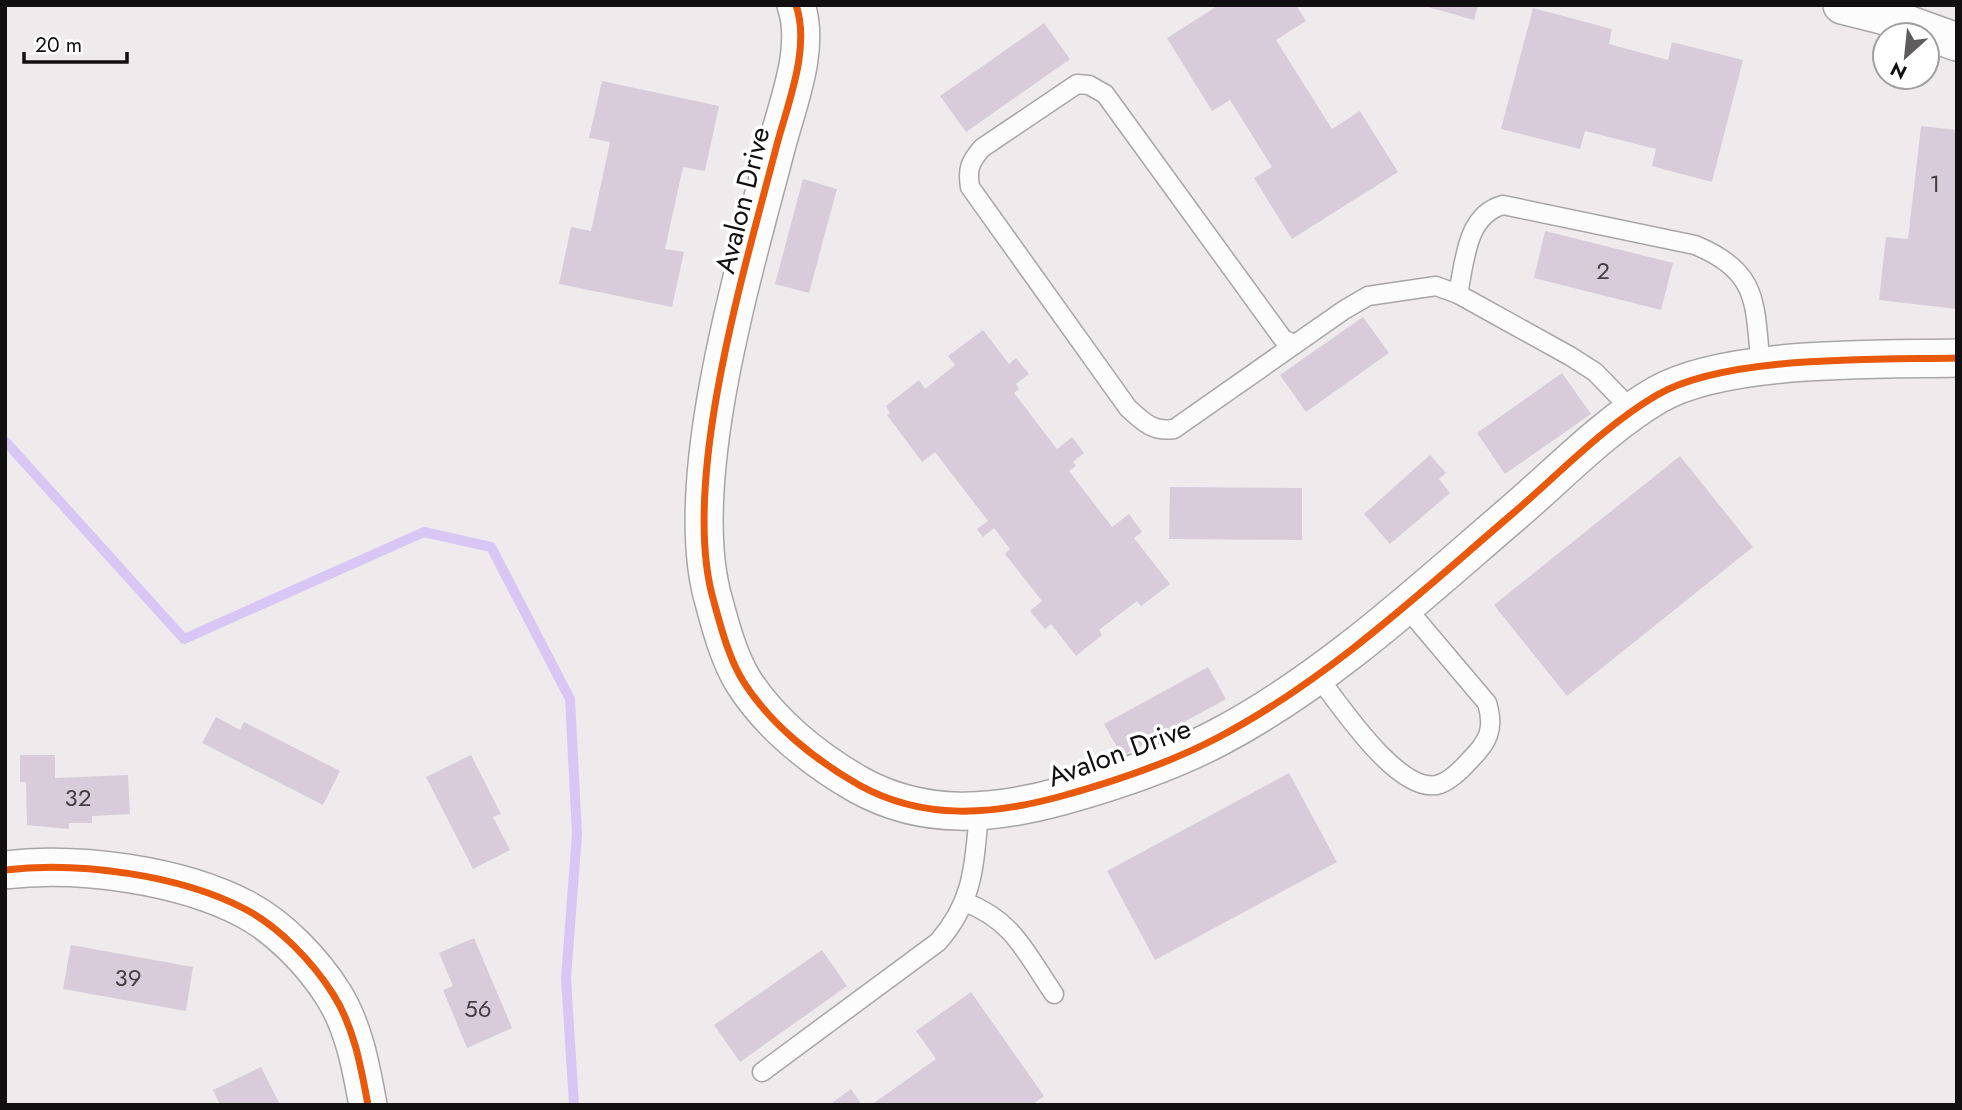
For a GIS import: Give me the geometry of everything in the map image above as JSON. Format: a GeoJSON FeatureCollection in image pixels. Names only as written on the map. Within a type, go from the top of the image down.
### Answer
{"type":"FeatureCollection","features":[{"type":"Feature","properties":{"kind":"street","name":"Avalon Drive"},"geometry":{"type":"LineString","coordinates":[[796,5],[802,22],[796,66],[749,255],[712,431],[704,502],[711,594],[728,648],[743,680],[808,752],[872,792],[908,805],[941,812],[979,813],[1037,803],[1116,781],[1219,737],[1316,674],[1405,606],[1633,411],[1661,392],[1702,376],[1761,367],[1957,358]]}},
{"type":"Feature","properties":{"kind":"street"},"geometry":{"type":"LineString","coordinates":[[1842,5],[1882,15],[1957,42]]}},
{"type":"Feature","properties":{"kind":"street"},"geometry":{"type":"LineString","coordinates":[[5,870],[34,866],[118,871],[194,890],[245,909],[293,945],[333,994],[359,1052],[368,1105]]}},
{"type":"Feature","properties":{"kind":"lane"},"geometry":{"type":"LineString","coordinates":[[1294,344],[1283,339],[1105,94],[1089,85],[1077,84],[982,148],[971,161],[967,172],[970,187],[1128,408],[1145,424],[1160,431],[1174,429],[1294,344],[1368,296],[1436,286],[1458,294],[1595,373],[1633,411]]}},
{"type":"Feature","properties":{"kind":"lane"},"geometry":{"type":"LineString","coordinates":[[1458,294],[1469,242],[1479,219],[1489,209],[1503,205],[1695,245],[1723,256],[1743,276],[1753,299],[1761,367]]}},
{"type":"Feature","properties":{"kind":"lane"},"geometry":{"type":"LineString","coordinates":[[1316,674],[1401,775],[1423,785],[1440,784],[1461,770],[1482,749],[1490,734],[1493,721],[1487,703],[1405,606]]}},
{"type":"Feature","properties":{"kind":"lane"},"geometry":{"type":"LineString","coordinates":[[762,1072],[938,942],[954,923],[972,881],[979,813]]}},
{"type":"Feature","properties":{"kind":"lane"},"geometry":{"type":"LineString","coordinates":[[965,902],[990,912],[1005,923],[1054,994]]}},
{"type":"Feature","properties":{"kind":"building"},"geometry":{"type":"Polygon","coordinates":[[[1219,5],[1296,5],[1306,21],[1276,40],[1332,129],[1360,111],[1398,172],[1292,239],[1254,178],[1272,167],[1230,100],[1212,111],[1167,38],[1219,5]]]}},
{"type":"Feature","properties":{"kind":"building"},"geometry":{"type":"Polygon","coordinates":[[[1421,5],[1478,5],[1474,20],[1421,5]]]}},
{"type":"Feature","properties":{"kind":"building"},"geometry":{"type":"Polygon","coordinates":[[[1533,8],[1612,29],[1609,44],[1668,60],[1672,42],[1743,60],[1712,182],[1652,166],[1656,149],[1585,131],[1580,149],[1501,129],[1533,8]]]}},
{"type":"Feature","properties":{"kind":"building"},"geometry":{"type":"Polygon","coordinates":[[[1044,23],[1070,59],[966,132],[940,96],[1044,23]]]}},
{"type":"Feature","properties":{"kind":"building"},"geometry":{"type":"Polygon","coordinates":[[[602,81],[719,106],[705,171],[683,167],[665,249],[684,252],[672,307],[559,284],[571,227],[591,231],[610,142],[589,138],[602,81]]]}},
{"type":"Feature","properties":{"kind":"building"},"geometry":{"type":"Polygon","coordinates":[[[1921,126],[1957,130],[1957,309],[1879,300],[1886,237],[1908,239],[1921,126]]]}},
{"type":"Feature","properties":{"kind":"building"},"geometry":{"type":"Polygon","coordinates":[[[803,179],[837,189],[809,293],[775,284],[803,179]]]}},
{"type":"Feature","properties":{"kind":"building"},"geometry":{"type":"Polygon","coordinates":[[[1545,231],[1673,263],[1661,310],[1534,278],[1545,231]]]}},
{"type":"Feature","properties":{"kind":"building"},"geometry":{"type":"Polygon","coordinates":[[[1363,317],[1389,353],[1306,412],[1280,375],[1363,317]]]}},
{"type":"Feature","properties":{"kind":"building"},"geometry":{"type":"Polygon","coordinates":[[[983,330],[1009,364],[1016,358],[1029,374],[1016,384],[1019,389],[1014,393],[1057,449],[1072,437],[1084,453],[1073,462],[1076,466],[1069,471],[1112,527],[1129,514],[1142,532],[1134,538],[1170,584],[1141,606],[1137,601],[1099,630],[1102,635],[1076,656],[1051,624],[1045,629],[1030,611],[1042,601],[1005,554],[1010,549],[994,528],[983,537],[977,529],[988,521],[935,452],[922,462],[887,415],[890,413],[886,406],[919,380],[925,389],[955,365],[948,356],[983,330]]]}},
{"type":"Feature","properties":{"kind":"building"},"geometry":{"type":"Polygon","coordinates":[[[1562,373],[1591,414],[1505,474],[1477,433],[1562,373]]]}},
{"type":"Feature","properties":{"kind":"building"},"geometry":{"type":"Polygon","coordinates":[[[1430,455],[1446,473],[1439,479],[1450,493],[1390,544],[1364,514],[1430,455]]]}},
{"type":"Feature","properties":{"kind":"building"},"geometry":{"type":"Polygon","coordinates":[[[1680,456],[1753,547],[1567,696],[1494,605],[1680,456]]]}},
{"type":"Feature","properties":{"kind":"building"},"geometry":{"type":"Polygon","coordinates":[[[1170,487],[1302,488],[1302,540],[1169,539],[1170,487]]]}},
{"type":"Feature","properties":{"kind":"building"},"geometry":{"type":"Polygon","coordinates":[[[1208,667],[1226,699],[1122,756],[1104,724],[1208,667]]]}},
{"type":"Feature","properties":{"kind":"building"},"geometry":{"type":"Polygon","coordinates":[[[216,717],[240,730],[244,722],[340,771],[323,805],[202,743],[216,717]]]}},
{"type":"Feature","properties":{"kind":"building"},"geometry":{"type":"Polygon","coordinates":[[[20,755],[55,755],[55,778],[128,775],[130,814],[92,816],[92,823],[69,823],[69,829],[27,825],[26,782],[20,782],[20,755]]]}},
{"type":"Feature","properties":{"kind":"building"},"geometry":{"type":"Polygon","coordinates":[[[471,755],[501,814],[493,817],[510,850],[473,869],[426,777],[471,755]]]}},
{"type":"Feature","properties":{"kind":"building"},"geometry":{"type":"Polygon","coordinates":[[[1289,773],[1337,862],[1155,960],[1107,871],[1289,773]]]}},
{"type":"Feature","properties":{"kind":"building"},"geometry":{"type":"Polygon","coordinates":[[[474,938],[512,1028],[467,1048],[443,990],[453,986],[439,953],[474,938]]]}},
{"type":"Feature","properties":{"kind":"building"},"geometry":{"type":"Polygon","coordinates":[[[71,945],[193,967],[186,1011],[63,989],[71,945]]]}},
{"type":"Feature","properties":{"kind":"building"},"geometry":{"type":"Polygon","coordinates":[[[822,950],[847,986],[740,1062],[714,1025],[822,950]]]}},
{"type":"Feature","properties":{"kind":"building"},"geometry":{"type":"Polygon","coordinates":[[[971,992],[1044,1096],[1032,1105],[871,1105],[936,1059],[916,1031],[971,992]]]}},
{"type":"Feature","properties":{"kind":"building"},"geometry":{"type":"Polygon","coordinates":[[[261,1067],[280,1105],[220,1105],[213,1090],[261,1067]]]}},
{"type":"Feature","properties":{"kind":"building"},"geometry":{"type":"Polygon","coordinates":[[[851,1089],[862,1105],[829,1105],[851,1089]]]}},
{"type":"Feature","properties":{"kind":"waterway"},"geometry":{"type":"LineString","coordinates":[[5,441],[184,639],[424,532],[491,547],[570,699],[577,834],[566,978],[574,1105]]}},
{"type":"Feature","properties":{"kind":"cycle path"},"geometry":{"type":"LineString","coordinates":[[796,5],[801,40],[796,77],[748,253],[720,376],[710,438],[705,498],[705,554],[714,602],[726,643],[743,681],[766,712],[795,740],[826,764],[859,785],[908,805],[959,811],[1036,802],[1142,771],[1219,737],[1259,714],[1335,662],[1407,604],[1618,421],[1657,395],[1686,382],[1761,366],[1802,362],[1957,358]]}},
{"type":"Feature","properties":{"kind":"cycle path"},"geometry":{"type":"LineString","coordinates":[[5,870],[64,868],[128,873],[190,887],[219,897],[258,916],[294,946],[333,994],[351,1034],[368,1105]]}}]}
